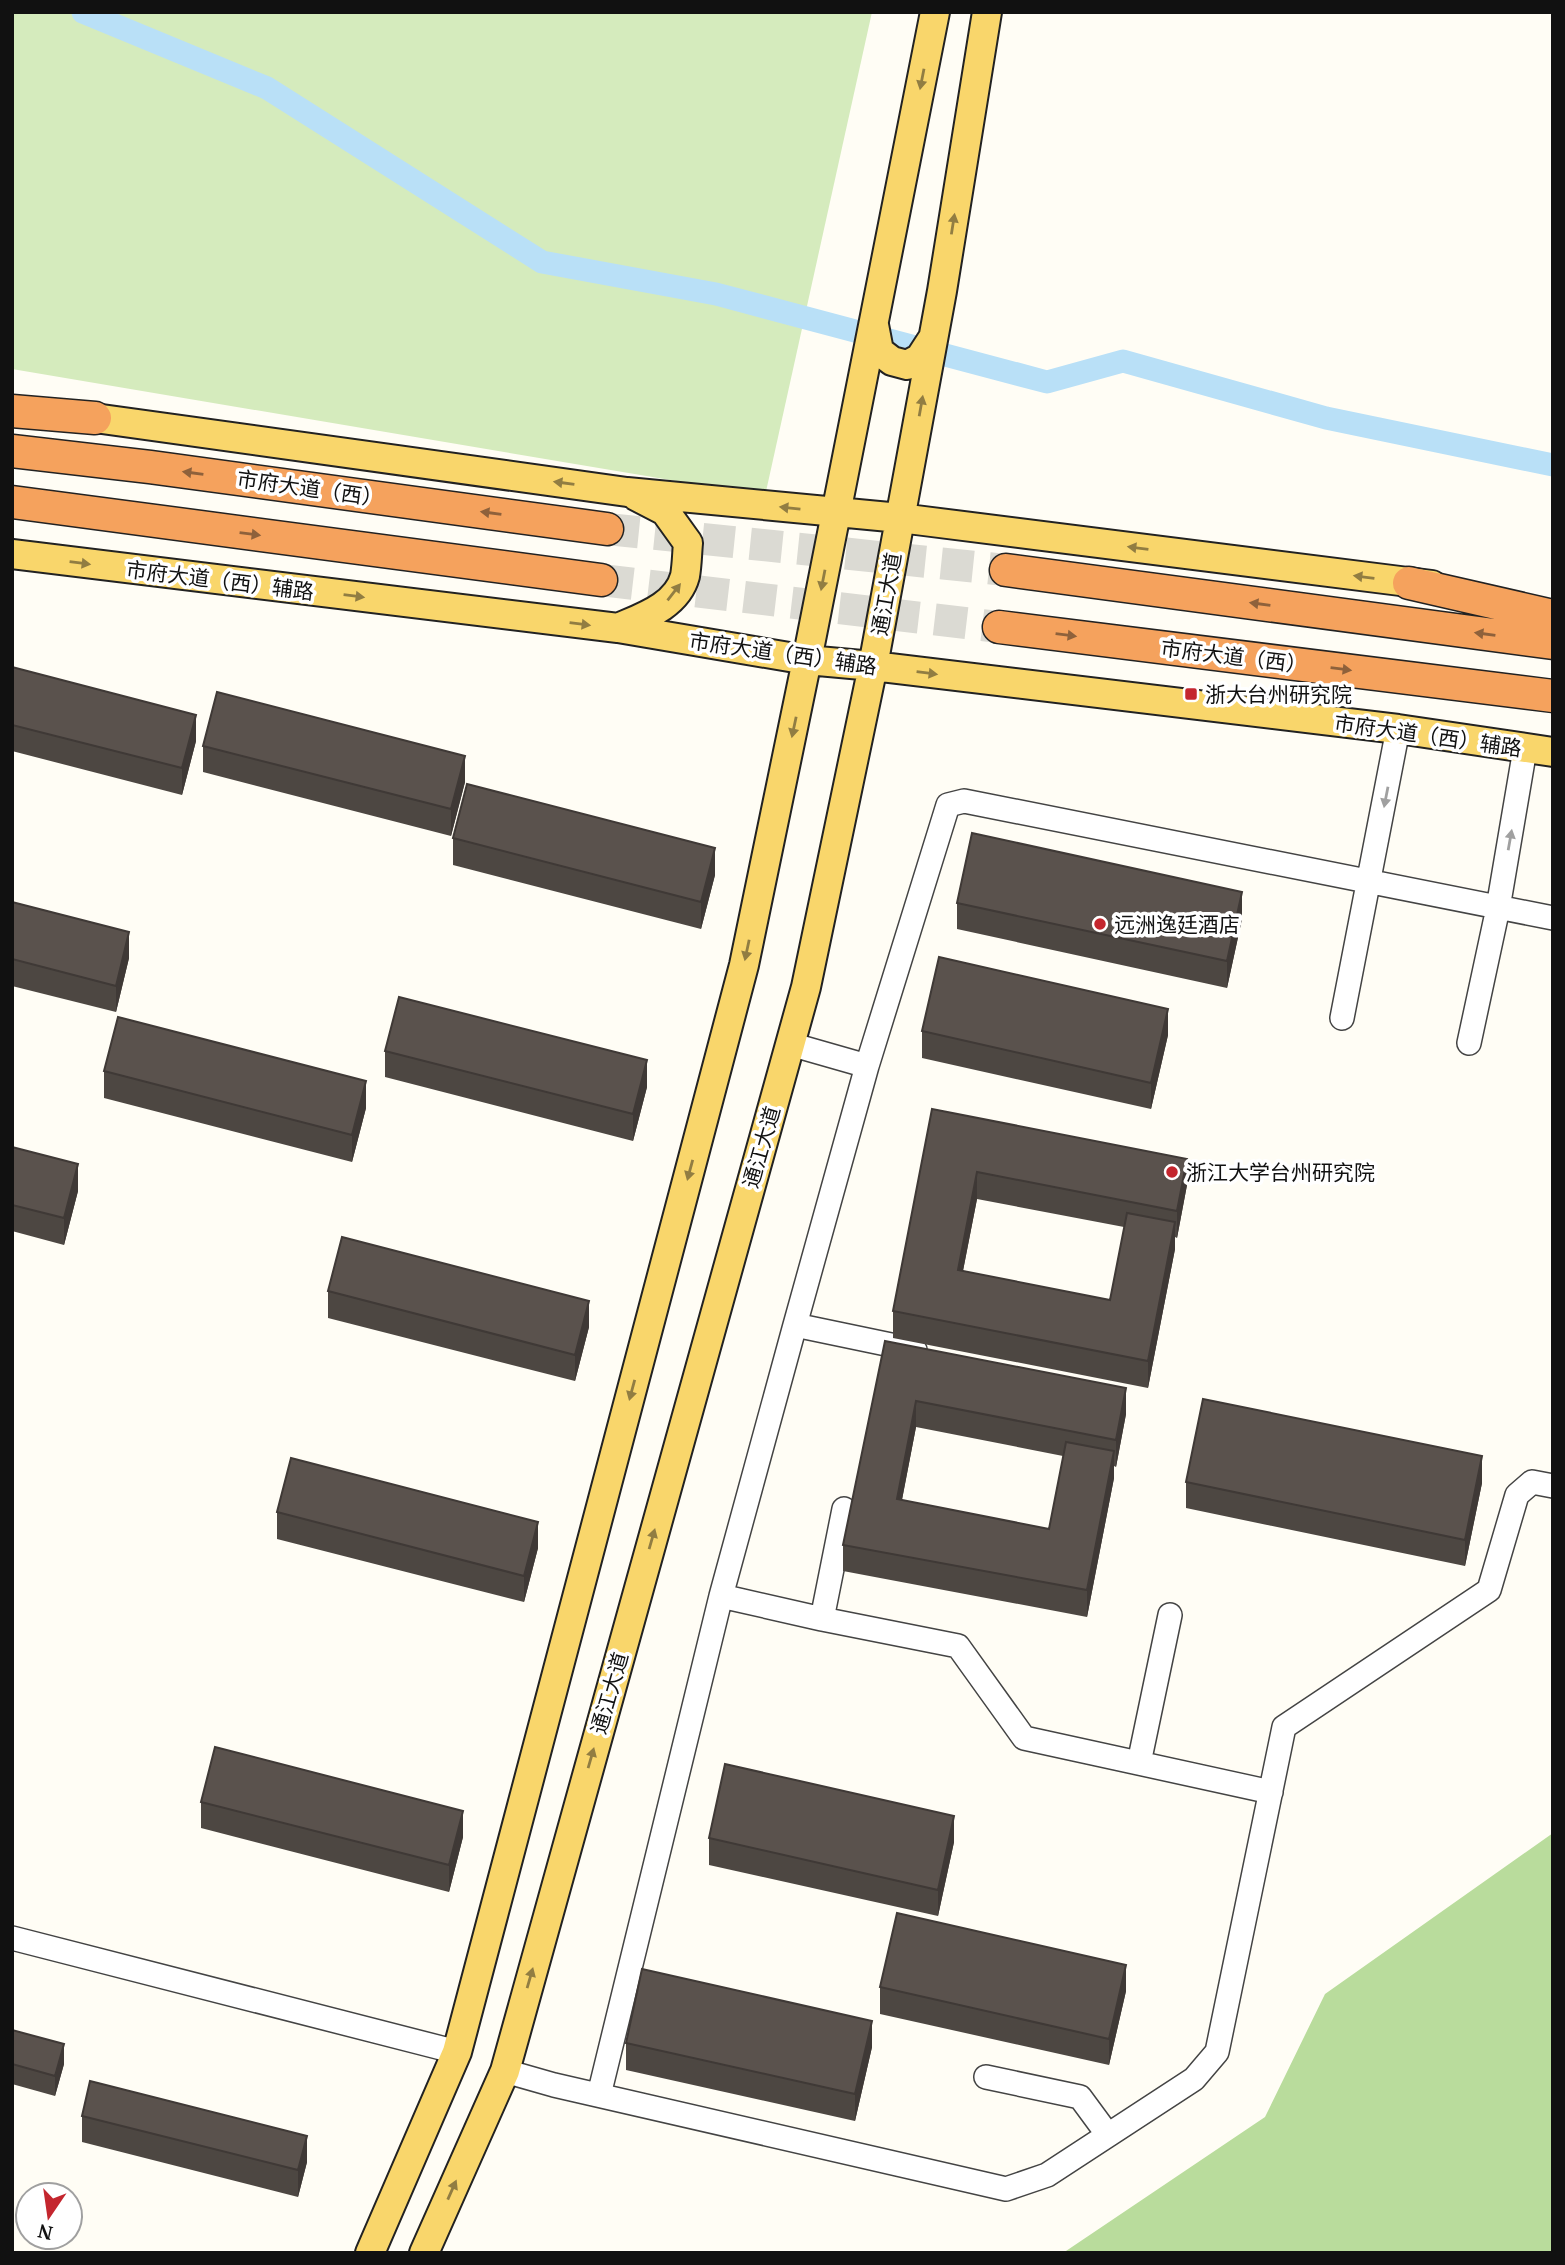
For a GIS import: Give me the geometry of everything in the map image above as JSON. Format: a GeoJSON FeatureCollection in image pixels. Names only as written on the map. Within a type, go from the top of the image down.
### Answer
{"type":"FeatureCollection","features":[{"type":"Feature","properties":{"kind":"highway"},"geometry":{"type":"LineString","coordinates":[[12,411],[94,418]]}},
{"type":"Feature","properties":{"kind":"highway","name":"市府大道（西）"},"geometry":{"type":"LineString","coordinates":[[12,451],[607,529]]}},
{"type":"Feature","properties":{"kind":"highway"},"geometry":{"type":"LineString","coordinates":[[12,502],[601,580]]}},
{"type":"Feature","properties":{"kind":"highway"},"geometry":{"type":"LineString","coordinates":[[1006,570],[1553,643]]}},
{"type":"Feature","properties":{"kind":"highway"},"geometry":{"type":"LineString","coordinates":[[1409,583],[1553,615]]}},
{"type":"Feature","properties":{"kind":"highway","name":"市府大道（西）"},"geometry":{"type":"LineString","coordinates":[[999,627],[1553,696]]}},
{"type":"Feature","properties":{"kind":"highway"},"geometry":{"type":"LineString","coordinates":[[1428,680],[1553,713]]}},
{"type":"Feature","properties":{"kind":"main road"},"geometry":{"type":"LineString","coordinates":[[370,2253],[457,2052],[744,965],[935,12]]}},
{"type":"Feature","properties":{"kind":"main road","name":"通江大道"},"geometry":{"type":"LineString","coordinates":[[424,2253],[505,2071],[806,987],[873,666],[909,473],[942,291],[987,12]]}},
{"type":"Feature","properties":{"kind":"main road"},"geometry":{"type":"LineString","coordinates":[[874,325],[879,351],[892,361],[907,365],[920,358],[933,338]]}},
{"type":"Feature","properties":{"kind":"main road"},"geometry":{"type":"LineString","coordinates":[[12,405],[627,492],[900,519],[1553,601]]}},
{"type":"Feature","properties":{"kind":"main road"},"geometry":{"type":"LineString","coordinates":[[618,628],[658,611],[676,591],[685,577],[688,542],[665,511],[627,492]]}},
{"type":"Feature","properties":{"kind":"main road","name":"市府大道（西）辅路"},"geometry":{"type":"LineString","coordinates":[[12,554],[618,628],[807,660],[1398,730],[1541,750]]}},
{"type":"Feature","properties":{"kind":"street"},"geometry":{"type":"LineString","coordinates":[[1342,1018],[1398,730]]}},
{"type":"Feature","properties":{"kind":"street"},"geometry":{"type":"LineString","coordinates":[[1469,1043],[1498,908],[1541,750]]}},
{"type":"Feature","properties":{"kind":"street"},"geometry":{"type":"LineString","coordinates":[[599,2095],[721,1596],[867,1066],[948,805],[964,801],[1553,918]]}},
{"type":"Feature","properties":{"kind":"street"},"geometry":{"type":"LineString","coordinates":[[790,1044],[867,1066]]}},
{"type":"Feature","properties":{"kind":"street"},"geometry":{"type":"LineString","coordinates":[[795,1325],[931,1353]]}},
{"type":"Feature","properties":{"kind":"street"},"geometry":{"type":"LineString","coordinates":[[505,2071],[1006,2189],[1047,2175],[1194,2079],[1217,2052],[1284,1727],[1489,1590],[1517,1495],[1532,1482],[1553,1486]]}},
{"type":"Feature","properties":{"kind":"street"},"geometry":{"type":"LineString","coordinates":[[822,1619],[844,1509]]}},
{"type":"Feature","properties":{"kind":"street"},"geometry":{"type":"LineString","coordinates":[[721,1596],[958,1646],[1024,1738],[1271,1792]]}},
{"type":"Feature","properties":{"kind":"street"},"geometry":{"type":"LineString","coordinates":[[1139,1763],[1170,1615]]}},
{"type":"Feature","properties":{"kind":"street"},"geometry":{"type":"LineString","coordinates":[[12,1937],[457,2052]]}},
{"type":"Feature","properties":{"kind":"street"},"geometry":{"type":"LineString","coordinates":[[986,2077],[1080,2098],[1108,2135]]}},
{"type":"Feature","properties":{"kind":"green space"},"geometry":{"type":"Polygon","coordinates":[[[12,12],[872,12],[765,496],[12,369],[12,12]]]}},
{"type":"Feature","properties":{"kind":"green space"},"geometry":{"type":"Polygon","coordinates":[[[1553,1833],[1553,2253],[1063,2253],[1265,2117],[1325,1994],[1553,1833]]]}},
{"type":"Feature","properties":{"kind":"building"},"geometry":{"type":"Polygon","coordinates":[[[12,667],[196,715],[182,768],[12,725],[12,667]]]}},
{"type":"Feature","properties":{"kind":"building"},"geometry":{"type":"Polygon","coordinates":[[[217,692],[465,756],[451,809],[203,746],[217,692]]]}},
{"type":"Feature","properties":{"kind":"building"},"geometry":{"type":"Polygon","coordinates":[[[467,784],[715,848],[701,902],[453,838],[467,784]]]}},
{"type":"Feature","properties":{"kind":"building","name":"远洲逸廷酒店"},"geometry":{"type":"Polygon","coordinates":[[[972,833],[1242,892],[1227,961],[957,903],[972,833]]]}},
{"type":"Feature","properties":{"kind":"building"},"geometry":{"type":"Polygon","coordinates":[[[12,902],[129,932],[116,986],[12,959],[12,902]]]}},
{"type":"Feature","properties":{"kind":"building"},"geometry":{"type":"Polygon","coordinates":[[[939,957],[1168,1009],[1151,1083],[922,1031],[939,957]]]}},
{"type":"Feature","properties":{"kind":"building"},"geometry":{"type":"Polygon","coordinates":[[[399,997],[647,1060],[633,1114],[385,1051],[399,997]]]}},
{"type":"Feature","properties":{"kind":"building"},"geometry":{"type":"Polygon","coordinates":[[[118,1017],[366,1081],[352,1135],[104,1071],[118,1017]]]}},
{"type":"Feature","properties":{"kind":"building"},"geometry":{"type":"Polygon","coordinates":[[[932,1109],[1187,1159],[1177,1211],[977,1172],[958,1270],[1110,1300],[1127,1213],[1175,1222],[1148,1361],[893,1311],[932,1109]]]}},
{"type":"Feature","properties":{"kind":"building"},"geometry":{"type":"Polygon","coordinates":[[[12,1147],[78,1164],[64,1218],[12,1205],[12,1147]]]}},
{"type":"Feature","properties":{"kind":"building"},"geometry":{"type":"Polygon","coordinates":[[[342,1237],[589,1301],[575,1355],[328,1291],[342,1237]]]}},
{"type":"Feature","properties":{"kind":"building"},"geometry":{"type":"Polygon","coordinates":[[[885,1341],[1126,1388],[1116,1440],[916,1401],[897,1499],[1049,1529],[1066,1442],[1114,1451],[1087,1590],[843,1545],[885,1341]]]}},
{"type":"Feature","properties":{"kind":"building"},"geometry":{"type":"Polygon","coordinates":[[[1203,1399],[1482,1456],[1465,1540],[1186,1482],[1203,1399]]]}},
{"type":"Feature","properties":{"kind":"building"},"geometry":{"type":"Polygon","coordinates":[[[291,1458],[538,1522],[524,1576],[277,1512],[291,1458]]]}},
{"type":"Feature","properties":{"kind":"building"},"geometry":{"type":"Polygon","coordinates":[[[215,1747],[463,1811],[449,1865],[201,1802],[215,1747]]]}},
{"type":"Feature","properties":{"kind":"building"},"geometry":{"type":"Polygon","coordinates":[[[725,1764],[954,1816],[938,1890],[709,1838],[725,1764]]]}},
{"type":"Feature","properties":{"kind":"building"},"geometry":{"type":"Polygon","coordinates":[[[897,1913],[1126,1965],[1109,2039],[880,1987],[897,1913]]]}},
{"type":"Feature","properties":{"kind":"building"},"geometry":{"type":"Polygon","coordinates":[[[642,1969],[872,2021],[855,2094],[626,2043],[642,1969]]]}},
{"type":"Feature","properties":{"kind":"building"},"geometry":{"type":"Polygon","coordinates":[[[12,2030],[64,2044],[55,2076],[12,2064],[12,2030]]]}},
{"type":"Feature","properties":{"kind":"building"},"geometry":{"type":"Polygon","coordinates":[[[90,2081],[307,2136],[298,2170],[82,2116],[90,2081]]]}},
{"type":"Feature","properties":{"kind":"waterway"},"geometry":{"type":"LineString","coordinates":[[83,12],[267,88],[542,262],[716,294],[1047,382],[1123,361],[1326,418],[1553,465]]}},
{"type":"Feature","properties":{"kind":"tunnel"},"geometry":{"type":"LineString","coordinates":[[607,529],[1006,570]]}},
{"type":"Feature","properties":{"kind":"tunnel"},"geometry":{"type":"LineString","coordinates":[[601,580],[999,627]]}},
{"type":"Feature","properties":{"kind":"place","name":"浙大台州研究院"},"geometry":{"type":"Point","coordinates":[1191,694]}},
{"type":"Feature","properties":{"kind":"place","name":"远洲逸廷酒店"},"geometry":{"type":"Point","coordinates":[1100,924]}},
{"type":"Feature","properties":{"kind":"place","name":"浙江大学台州研究院"},"geometry":{"type":"Point","coordinates":[1172,1172]}}]}
